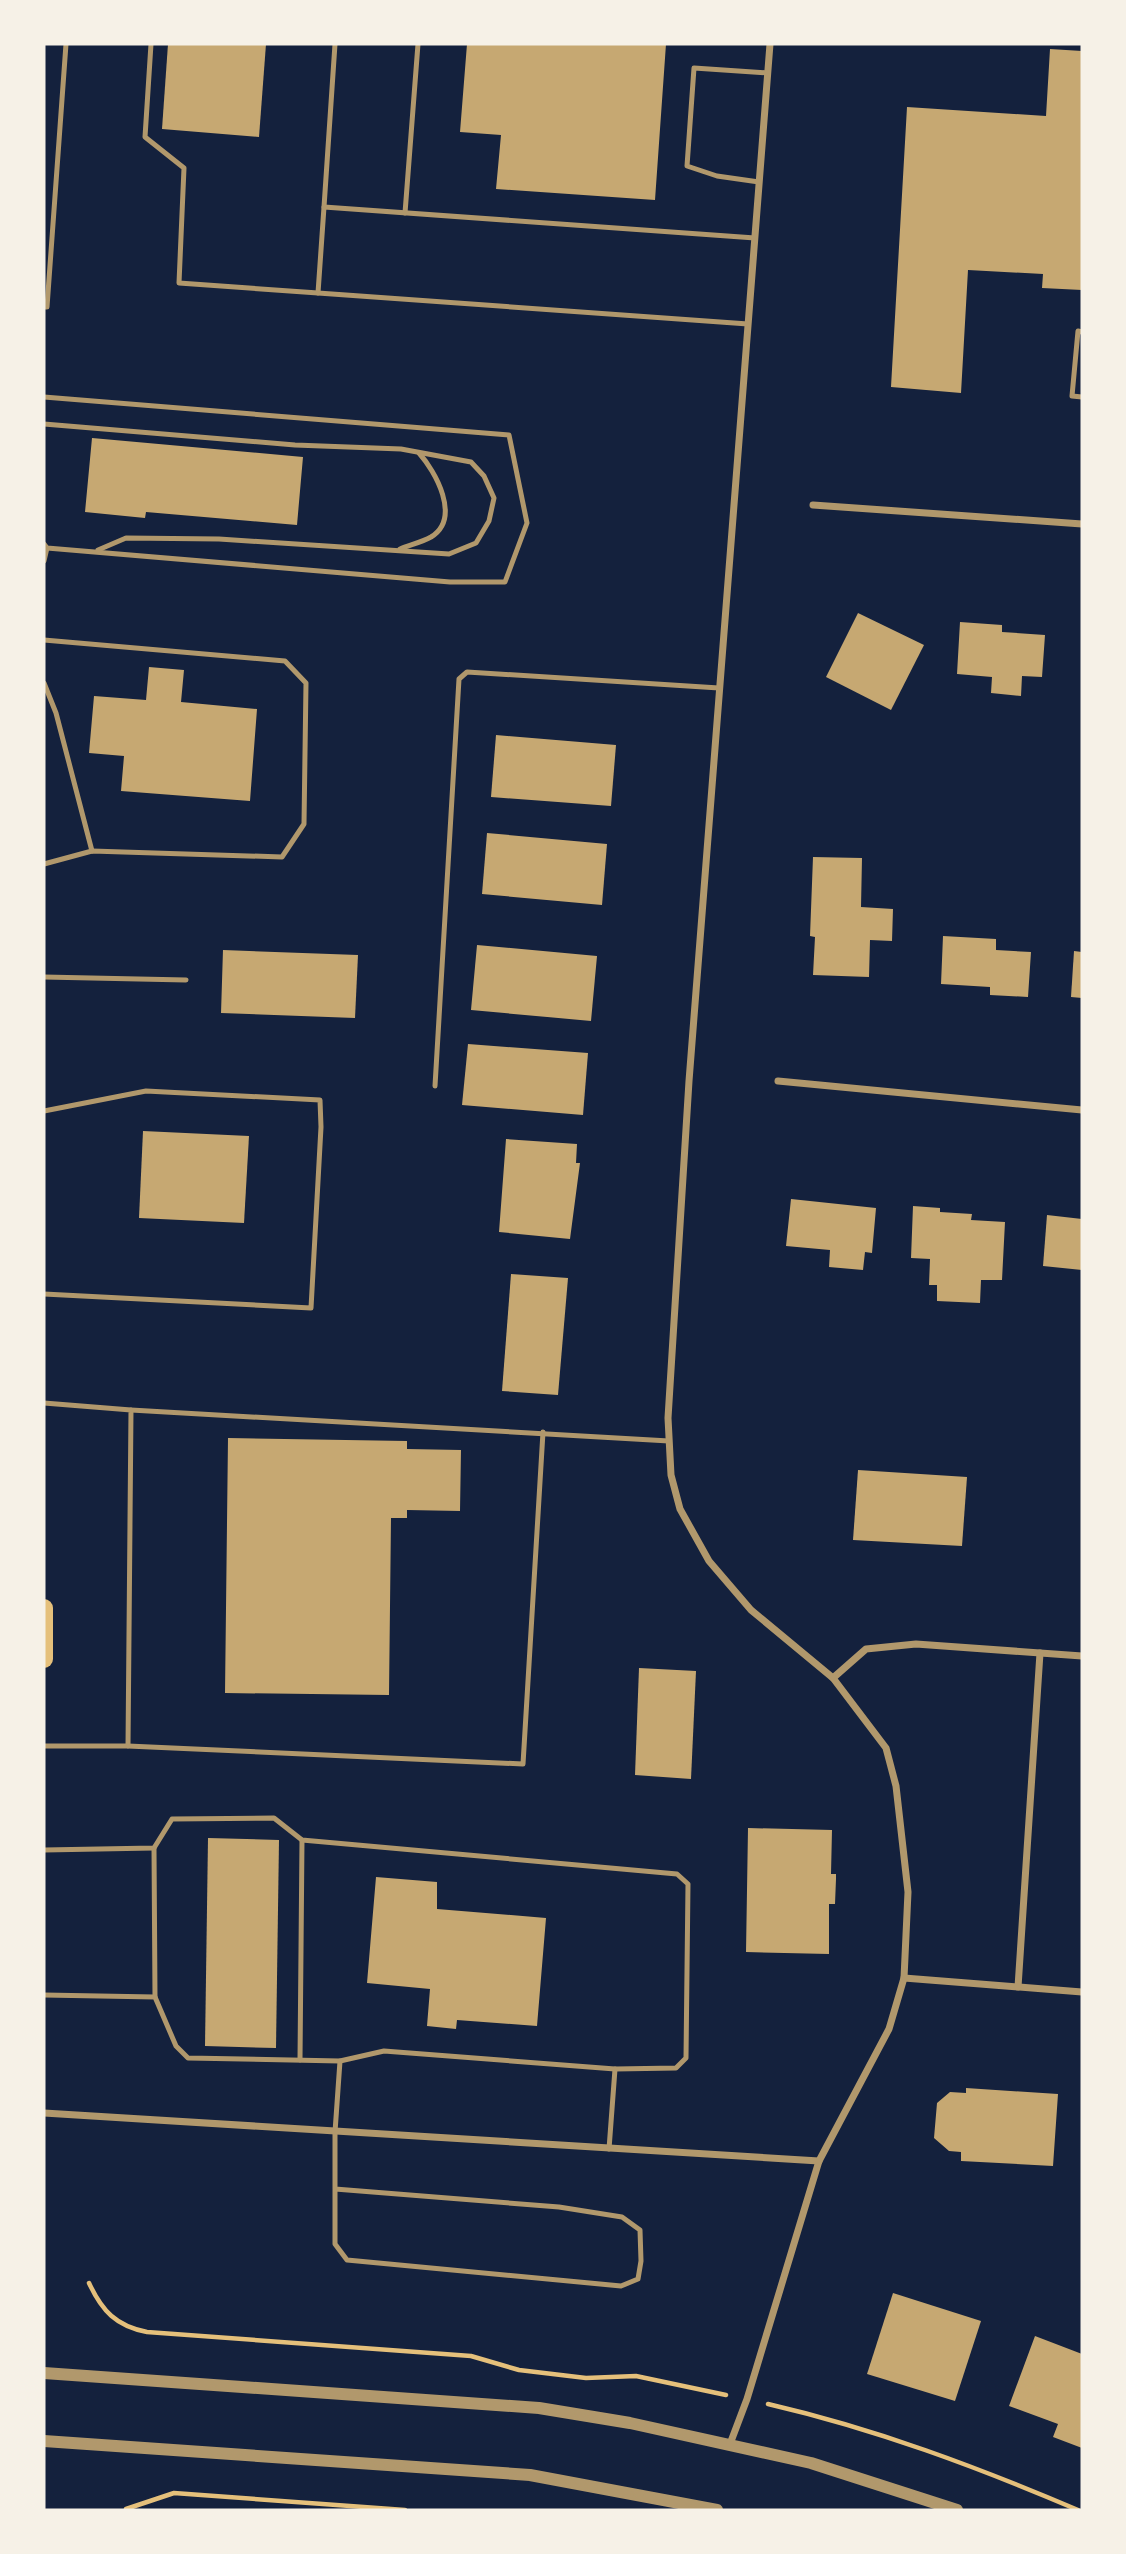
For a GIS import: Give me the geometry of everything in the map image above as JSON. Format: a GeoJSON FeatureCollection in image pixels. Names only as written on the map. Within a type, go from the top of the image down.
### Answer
{"type":"FeatureCollection","features":[{"type":"Feature","properties":{"kind":"main road"},"geometry":{"type":"LineString","coordinates":[[44,1608],[44,1659]]}},
{"type":"Feature","properties":{"kind":"street"},"geometry":{"type":"LineString","coordinates":[[730,2444],[747,2399],[819,2161],[889,2029],[904,1978],[908,1892],[896,1786],[886,1748],[832,1678],[751,1610],[709,1561],[680,1510],[671,1475],[669,1441],[689,1081],[770,44]]}},
{"type":"Feature","properties":{"kind":"street"},"geometry":{"type":"LineString","coordinates":[[813,505],[1082,524]]}},
{"type":"Feature","properties":{"kind":"street"},"geometry":{"type":"LineString","coordinates":[[778,1081],[1082,1110]]}},
{"type":"Feature","properties":{"kind":"street"},"geometry":{"type":"LineString","coordinates":[[832,1678],[866,1649],[916,1644],[1082,1656]]}},
{"type":"Feature","properties":{"kind":"street"},"geometry":{"type":"LineString","coordinates":[[1018,1987],[1040,1653]]}},
{"type":"Feature","properties":{"kind":"street"},"geometry":{"type":"LineString","coordinates":[[904,1978],[1082,1992]]}},
{"type":"Feature","properties":{"kind":"street"},"geometry":{"type":"LineString","coordinates":[[44,2113],[819,2161]]}},
{"type":"Feature","properties":{"kind":"street"},"geometry":{"type":"LineString","coordinates":[[44,2373],[539,2408],[630,2423],[811,2463],[957,2510]]}},
{"type":"Feature","properties":{"kind":"street"},"geometry":{"type":"LineString","coordinates":[[44,2441],[530,2475],[717,2510]]}},
{"type":"Feature","properties":{"kind":"lane"},"geometry":{"type":"LineString","coordinates":[[45,307],[66,44]]}},
{"type":"Feature","properties":{"kind":"lane"},"geometry":{"type":"LineString","coordinates":[[150,44],[145,137],[184,168],[179,283],[748,324]]}},
{"type":"Feature","properties":{"kind":"lane"},"geometry":{"type":"LineString","coordinates":[[318,293],[335,44]]}},
{"type":"Feature","properties":{"kind":"lane"},"geometry":{"type":"LineString","coordinates":[[405,213],[418,44]]}},
{"type":"Feature","properties":{"kind":"lane"},"geometry":{"type":"LineString","coordinates":[[759,182],[717,176],[687,166],[694,68],[768,73]]}},
{"type":"Feature","properties":{"kind":"lane"},"geometry":{"type":"LineString","coordinates":[[324,207],[755,238]]}},
{"type":"Feature","properties":{"kind":"lane"},"geometry":{"type":"LineString","coordinates":[[1082,332],[1078,331],[1072,396],[1082,397]]}},
{"type":"Feature","properties":{"kind":"lane"},"geometry":{"type":"LineString","coordinates":[[44,397],[459,428],[509,435],[527,523],[505,582],[450,582],[45,546],[44,561]]}},
{"type":"Feature","properties":{"kind":"lane"},"geometry":{"type":"LineString","coordinates":[[44,424],[418,452],[471,462],[484,477],[494,498],[489,521],[476,542],[450,554],[219,539],[126,538],[96,552]]}},
{"type":"Feature","properties":{"kind":"lane"},"geometry":{"type":"LineString","coordinates":[[397,550],[434,536],[444,517],[444,496],[435,471],[418,452]]}},
{"type":"Feature","properties":{"kind":"lane"},"geometry":{"type":"LineString","coordinates":[[44,640],[285,661],[306,682],[304,824],[282,857],[92,851],[44,864]]}},
{"type":"Feature","properties":{"kind":"lane"},"geometry":{"type":"LineString","coordinates":[[435,1086],[459,679],[467,672],[719,688]]}},
{"type":"Feature","properties":{"kind":"lane"},"geometry":{"type":"LineString","coordinates":[[44,683],[56,713],[92,851]]}},
{"type":"Feature","properties":{"kind":"lane"},"geometry":{"type":"LineString","coordinates":[[44,977],[186,981]]}},
{"type":"Feature","properties":{"kind":"lane"},"geometry":{"type":"LineString","coordinates":[[44,1111],[146,1091],[320,1100],[311,1308],[44,1294]]}},
{"type":"Feature","properties":{"kind":"lane"},"geometry":{"type":"LineString","coordinates":[[44,1403],[669,1441]]}},
{"type":"Feature","properties":{"kind":"lane"},"geometry":{"type":"LineString","coordinates":[[128,1746],[131,1410]]}},
{"type":"Feature","properties":{"kind":"lane"},"geometry":{"type":"LineString","coordinates":[[44,1746],[128,1746],[523,1764],[543,1432]]}},
{"type":"Feature","properties":{"kind":"lane"},"geometry":{"type":"LineString","coordinates":[[274,1818],[302,1840],[663,1873],[683,1879],[688,1884],[686,2058],[676,2068],[615,2069],[384,2051],[340,2061],[188,2058],[176,2046],[155,1997],[154,1849],[172,1819],[274,1818]]}},
{"type":"Feature","properties":{"kind":"lane"},"geometry":{"type":"LineString","coordinates":[[300,2060],[302,1840]]}},
{"type":"Feature","properties":{"kind":"lane"},"geometry":{"type":"LineString","coordinates":[[44,1850],[154,1849]]}},
{"type":"Feature","properties":{"kind":"lane"},"geometry":{"type":"LineString","coordinates":[[44,1995],[155,1997]]}},
{"type":"Feature","properties":{"kind":"lane"},"geometry":{"type":"LineString","coordinates":[[335,2189],[559,2207],[622,2217],[640,2230],[641,2261],[638,2279],[621,2286],[347,2260],[335,2244],[335,2189],[335,2132],[340,2061]]}},
{"type":"Feature","properties":{"kind":"lane"},"geometry":{"type":"LineString","coordinates":[[609,2150],[615,2069]]}},
{"type":"Feature","properties":{"kind":"path"},"geometry":{"type":"LineString","coordinates":[[126,2508],[174,2493],[405,2510]]}},
{"type":"Feature","properties":{"kind":"building"},"geometry":{"type":"Polygon","coordinates":[[[168,44],[266,44],[259,137],[162,129],[168,44]]]}},
{"type":"Feature","properties":{"kind":"building"},"geometry":{"type":"Polygon","coordinates":[[[467,44],[666,44],[655,200],[496,189],[501,135],[460,132],[467,44]]]}},
{"type":"Feature","properties":{"kind":"building"},"geometry":{"type":"Polygon","coordinates":[[[1050,49],[1082,51],[1082,290],[1042,288],[1043,274],[968,270],[961,393],[891,387],[907,107],[1046,116],[1050,49]]]}},
{"type":"Feature","properties":{"kind":"building"},"geometry":{"type":"Polygon","coordinates":[[[92,438],[303,457],[297,525],[146,512],[145,518],[85,512],[92,438]]]}},
{"type":"Feature","properties":{"kind":"building"},"geometry":{"type":"Polygon","coordinates":[[[858,613],[924,645],[891,710],[826,677],[858,613]]]}},
{"type":"Feature","properties":{"kind":"building"},"geometry":{"type":"Polygon","coordinates":[[[960,622],[1002,625],[1002,632],[1045,635],[1042,677],[1022,676],[1021,696],[991,693],[992,677],[957,674],[960,622]]]}},
{"type":"Feature","properties":{"kind":"building"},"geometry":{"type":"Polygon","coordinates":[[[149,667],[184,670],[181,702],[257,709],[250,801],[121,791],[124,756],[89,753],[94,696],[146,700],[149,667]]]}},
{"type":"Feature","properties":{"kind":"building"},"geometry":{"type":"Polygon","coordinates":[[[496,735],[616,745],[611,806],[491,797],[496,735]]]}},
{"type":"Feature","properties":{"kind":"building"},"geometry":{"type":"Polygon","coordinates":[[[487,833],[607,844],[602,905],[482,894],[487,833]]]}},
{"type":"Feature","properties":{"kind":"building"},"geometry":{"type":"Polygon","coordinates":[[[813,857],[862,858],[861,907],[893,909],[892,941],[870,940],[869,977],[813,975],[815,937],[810,936],[813,857]]]}},
{"type":"Feature","properties":{"kind":"building"},"geometry":{"type":"Polygon","coordinates":[[[943,936],[996,939],[996,950],[1031,952],[1028,997],[990,995],[990,987],[941,984],[943,936]]]}},
{"type":"Feature","properties":{"kind":"building"},"geometry":{"type":"Polygon","coordinates":[[[477,945],[597,956],[591,1021],[471,1010],[477,945]]]}},
{"type":"Feature","properties":{"kind":"building"},"geometry":{"type":"Polygon","coordinates":[[[223,950],[358,955],[355,1018],[221,1013],[223,950]]]}},
{"type":"Feature","properties":{"kind":"building"},"geometry":{"type":"Polygon","coordinates":[[[1074,951],[1082,952],[1082,998],[1071,997],[1074,951]]]}},
{"type":"Feature","properties":{"kind":"building"},"geometry":{"type":"Polygon","coordinates":[[[468,1044],[588,1053],[583,1115],[462,1105],[468,1044]]]}},
{"type":"Feature","properties":{"kind":"building"},"geometry":{"type":"Polygon","coordinates":[[[143,1131],[249,1136],[244,1223],[139,1218],[143,1131]]]}},
{"type":"Feature","properties":{"kind":"building"},"geometry":{"type":"Polygon","coordinates":[[[506,1139],[577,1144],[576,1163],[580,1163],[570,1239],[499,1232],[506,1139]]]}},
{"type":"Feature","properties":{"kind":"building"},"geometry":{"type":"Polygon","coordinates":[[[791,1199],[876,1208],[872,1253],[865,1252],[863,1270],[829,1267],[830,1250],[786,1246],[791,1199]]]}},
{"type":"Feature","properties":{"kind":"building"},"geometry":{"type":"Polygon","coordinates":[[[913,1206],[940,1208],[940,1212],[972,1214],[971,1220],[1005,1222],[1002,1280],[981,1280],[980,1303],[937,1301],[937,1285],[929,1285],[930,1259],[911,1258],[913,1206]]]}},
{"type":"Feature","properties":{"kind":"building"},"geometry":{"type":"Polygon","coordinates":[[[1047,1215],[1082,1219],[1082,1270],[1043,1266],[1047,1215]]]}},
{"type":"Feature","properties":{"kind":"building"},"geometry":{"type":"Polygon","coordinates":[[[511,1274],[568,1278],[558,1395],[502,1391],[511,1274]]]}},
{"type":"Feature","properties":{"kind":"building"},"geometry":{"type":"Polygon","coordinates":[[[228,1438],[407,1441],[407,1449],[461,1450],[460,1511],[407,1510],[407,1518],[391,1518],[389,1695],[225,1693],[228,1438]]]}},
{"type":"Feature","properties":{"kind":"building"},"geometry":{"type":"Polygon","coordinates":[[[858,1470],[967,1477],[962,1546],[853,1540],[858,1470]]]}},
{"type":"Feature","properties":{"kind":"building"},"geometry":{"type":"Polygon","coordinates":[[[639,1668],[696,1671],[691,1779],[635,1775],[639,1668]]]}},
{"type":"Feature","properties":{"kind":"building"},"geometry":{"type":"Polygon","coordinates":[[[748,1828],[832,1830],[831,1874],[836,1874],[836,1879],[835,1904],[829,1904],[829,1954],[746,1952],[748,1828]]]}},
{"type":"Feature","properties":{"kind":"building"},"geometry":{"type":"Polygon","coordinates":[[[208,1838],[279,1840],[276,2048],[205,2046],[208,1838]]]}},
{"type":"Feature","properties":{"kind":"building"},"geometry":{"type":"Polygon","coordinates":[[[376,1877],[437,1882],[437,1909],[546,1918],[537,2026],[457,2020],[456,2029],[427,2026],[430,1989],[367,1983],[376,1877]]]}},
{"type":"Feature","properties":{"kind":"building"},"geometry":{"type":"Polygon","coordinates":[[[966,2088],[1058,2094],[1053,2166],[961,2161],[961,2152],[949,2151],[934,2138],[937,2103],[950,2092],[966,2093],[966,2088]]]}},
{"type":"Feature","properties":{"kind":"building"},"geometry":{"type":"Polygon","coordinates":[[[893,2293],[981,2321],[955,2401],[867,2374],[893,2293]]]}},
{"type":"Feature","properties":{"kind":"building"},"geometry":{"type":"Polygon","coordinates":[[[1035,2336],[1082,2354],[1082,2448],[1053,2437],[1058,2424],[1009,2406],[1035,2336]]]}}]}
